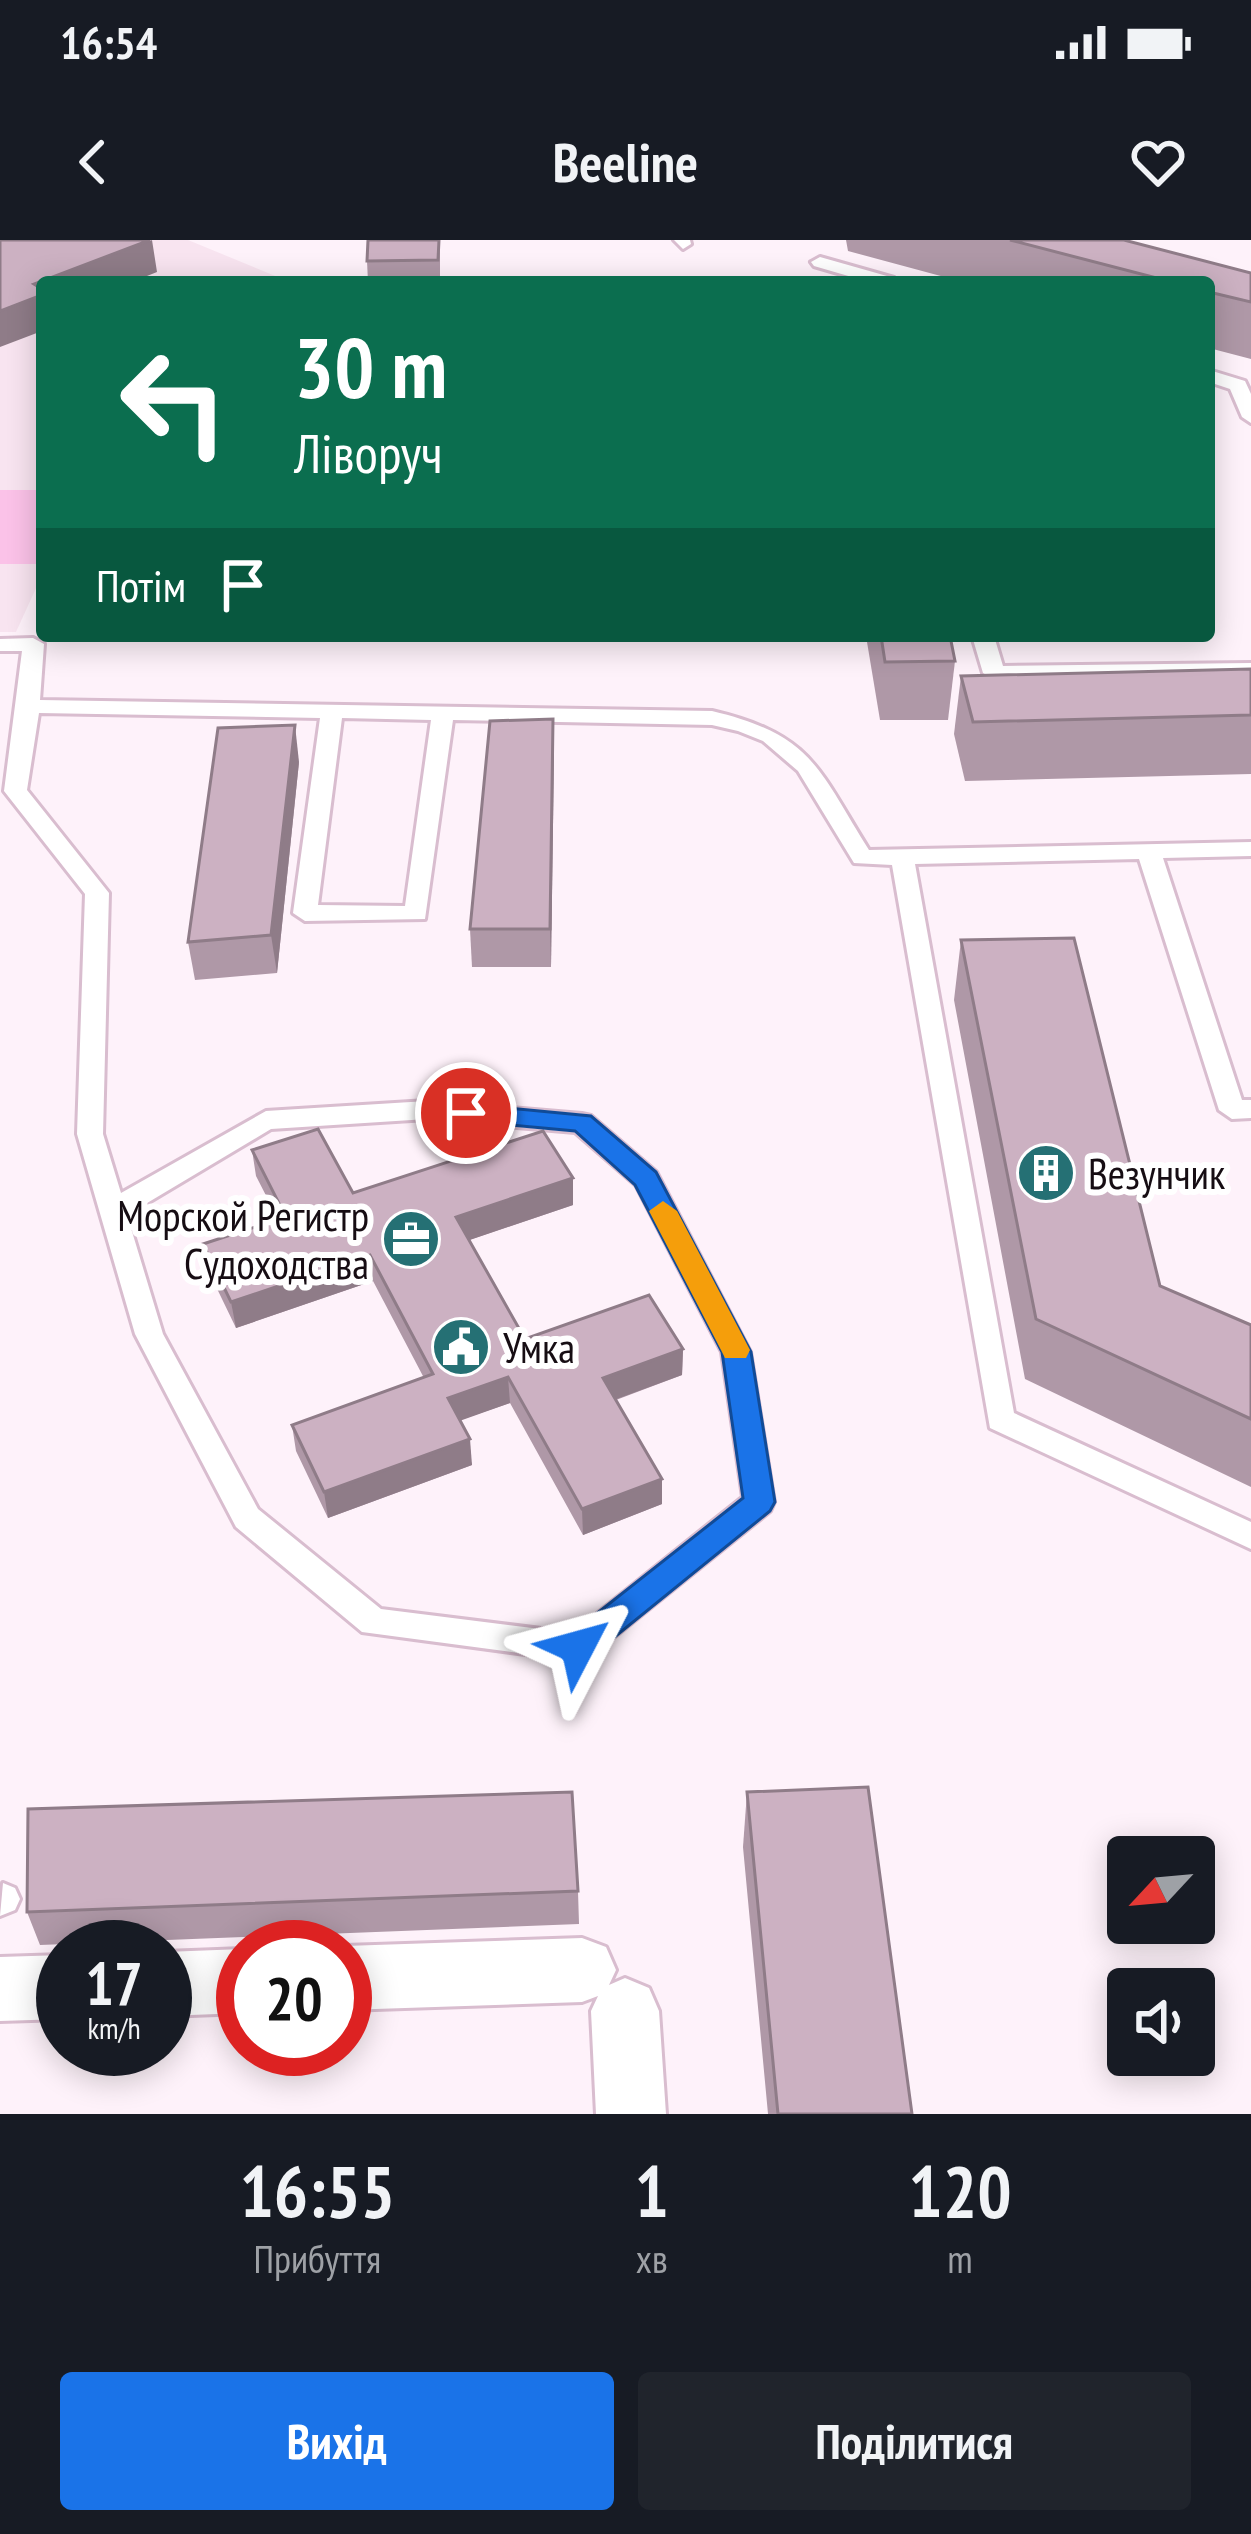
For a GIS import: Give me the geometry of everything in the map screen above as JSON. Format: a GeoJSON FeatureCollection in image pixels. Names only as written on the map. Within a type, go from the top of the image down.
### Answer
{"type":"FeatureCollection","features":[{"type":"Feature","properties":{"kind":"street"},"geometry":{"type":"LineString","coordinates":[[372,1979],[604,1991],[632,2114]]}},
{"type":"Feature","properties":{"kind":"street"},"geometry":{"type":"LineString","coordinates":[[0,1989],[36,1988]]}},
{"type":"Feature","properties":{"kind":"lane"},"geometry":{"type":"LineString","coordinates":[[815,240],[822,276]]}},
{"type":"Feature","properties":{"kind":"lane"},"geometry":{"type":"LineString","coordinates":[[820,262],[868,276]]}},
{"type":"Feature","properties":{"kind":"lane"},"geometry":{"type":"LineString","coordinates":[[1215,378],[1238,385],[1251,417]]}},
{"type":"Feature","properties":{"kind":"lane"},"geometry":{"type":"LineString","coordinates":[[985,642],[994,673],[1251,669]]}},
{"type":"Feature","properties":{"kind":"lane"},"geometry":{"type":"LineString","coordinates":[[0,645],[34,644],[15,791],[97,893],[90,1134],[112,1211],[149,1334],[247,1518],[373,1622],[578,1647],[759,1502],[736,1352],[646,1179],[582,1123],[427,1110],[266,1120],[112,1211]]}},
{"type":"Feature","properties":{"kind":"lane"},"geometry":{"type":"LineString","coordinates":[[29,706],[712,718],[776,735],[797,754],[862,858],[1251,849]]}},
{"type":"Feature","properties":{"kind":"lane"},"geometry":{"type":"LineString","coordinates":[[332,710],[305,913],[416,914],[443,712]]}},
{"type":"Feature","properties":{"kind":"lane"},"geometry":{"type":"LineString","coordinates":[[1149,852],[1232,1110],[1251,1109]]}},
{"type":"Feature","properties":{"kind":"lane"},"geometry":{"type":"LineString","coordinates":[[902,857],[1000,1420],[1251,1536]]}},
{"type":"Feature","properties":{"kind":"shaded area"},"geometry":{"type":"Polygon","coordinates":[[[0,240],[188,240],[275,276],[36,276],[36,588],[16,632],[0,632],[0,240]]]}},
{"type":"Feature","properties":{"kind":"shaded area"},"geometry":{"type":"Polygon","coordinates":[[[0,490],[36,490],[36,564],[0,564],[0,490]]]}},
{"type":"Feature","properties":{"kind":"building"},"geometry":{"type":"Polygon","coordinates":[[[0,240],[150,240],[55,276],[36,276],[36,297],[0,311],[0,240]]]}},
{"type":"Feature","properties":{"kind":"building"},"geometry":{"type":"Polygon","coordinates":[[[368,240],[439,240],[438,260],[367,261],[368,240]]]}},
{"type":"Feature","properties":{"kind":"building"},"geometry":{"type":"Polygon","coordinates":[[[1010,240],[1124,240],[1251,273],[1251,302],[1215,293],[1215,276],[1149,276],[1010,240]]]}},
{"type":"Feature","properties":{"kind":"building"},"geometry":{"type":"Polygon","coordinates":[[[882,642],[951,642],[955,661],[885,662],[882,642]]]}},
{"type":"Feature","properties":{"kind":"building"},"geometry":{"type":"Polygon","coordinates":[[[1251,669],[1251,715],[973,722],[961,676],[1251,669]]]}},
{"type":"Feature","properties":{"kind":"building"},"geometry":{"type":"Polygon","coordinates":[[[553,719],[550,929],[470,929],[490,721],[553,719]]]}},
{"type":"Feature","properties":{"kind":"building"},"geometry":{"type":"Polygon","coordinates":[[[295,725],[271,935],[188,942],[218,728],[295,725]]]}},
{"type":"Feature","properties":{"kind":"building","name":"Везунчик"},"geometry":{"type":"Polygon","coordinates":[[[1074,938],[1160,1286],[1251,1325],[1251,1419],[1036,1319],[961,940],[1074,938]]]}},
{"type":"Feature","properties":{"kind":"building","name":"Умка"},"geometry":{"type":"Polygon","coordinates":[[[318,1129],[353,1193],[543,1131],[573,1178],[456,1217],[525,1339],[649,1295],[683,1349],[603,1378],[662,1479],[582,1509],[508,1377],[448,1398],[470,1439],[324,1492],[292,1425],[433,1374],[370,1255],[231,1302],[203,1244],[286,1217],[252,1150],[318,1129]]]}},
{"type":"Feature","properties":{"kind":"building"},"geometry":{"type":"Polygon","coordinates":[[[868,1787],[912,2114],[778,2114],[747,1792],[868,1787]]]}},
{"type":"Feature","properties":{"kind":"building"},"geometry":{"type":"Polygon","coordinates":[[[572,1792],[578,1891],[27,1912],[28,1809],[572,1792]]]}},
{"type":"Feature","properties":{"kind":"slow traffic"},"geometry":{"type":"LineString","coordinates":[[663,1211],[735,1350]]}},
{"type":"Feature","properties":{"kind":"place","name":"Везунчик"},"geometry":{"type":"Point","coordinates":[1046,1173]}},
{"type":"Feature","properties":{"kind":"place","name":"Морской Регистр Судоходства"},"geometry":{"type":"Point","coordinates":[411,1239]}},
{"type":"Feature","properties":{"kind":"place","name":"Умка"},"geometry":{"type":"Point","coordinates":[461,1347]}},
{"type":"Feature","properties":{"kind":"route"},"geometry":{"type":"LineString","coordinates":[[466,1113],[582,1123],[646,1179],[736,1352],[759,1502],[578,1647]]}}]}
